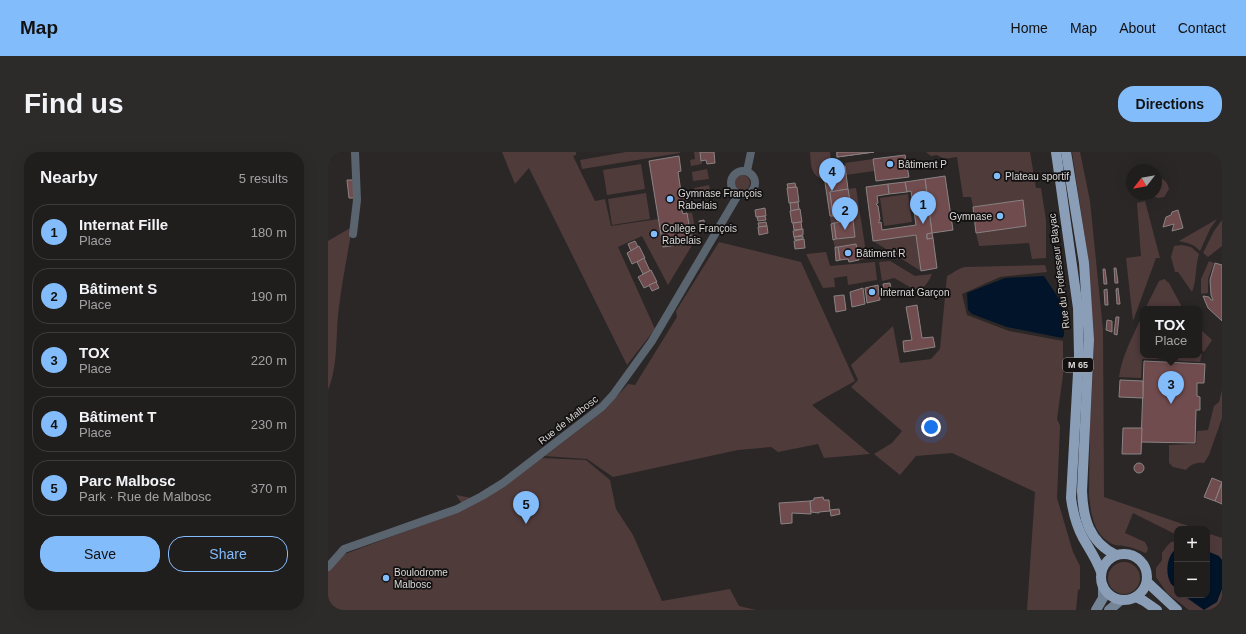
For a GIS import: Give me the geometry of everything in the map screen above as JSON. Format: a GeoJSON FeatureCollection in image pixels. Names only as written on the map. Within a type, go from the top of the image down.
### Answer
{"type":"FeatureCollection","features":[{"type":"Feature","properties":{"kind":"main road","name":"Rue du Professeur Blayac"},"geometry":{"type":"LineString","coordinates":[[1056,152],[1078,308],[1079,355],[1071,498],[1074,517],[1083,538],[1098,562],[1101,572]]}},
{"type":"Feature","properties":{"kind":"main road","name":"M 65"},"geometry":{"type":"LineString","coordinates":[[1066,152],[1084,263],[1088,340],[1082,505],[1091,533],[1107,551],[1116,554]]}},
{"type":"Feature","properties":{"kind":"main road"},"geometry":{"type":"LineString","coordinates":[[1116,554],[1129,554],[1140,560],[1147,570],[1147,582],[1141,593],[1131,599],[1121,600],[1110,596],[1101,580],[1101,572],[1106,562],[1116,554]]}},
{"type":"Feature","properties":{"kind":"main road"},"geometry":{"type":"LineString","coordinates":[[1147,582],[1177,610]]}},
{"type":"Feature","properties":{"kind":"main road"},"geometry":{"type":"LineString","coordinates":[[1096,610],[1103,598],[1103,586]]}},
{"type":"Feature","properties":{"kind":"main road"},"geometry":{"type":"LineString","coordinates":[[1136,597],[1157,610]]}},
{"type":"Feature","properties":{"kind":"main road"},"geometry":{"type":"LineString","coordinates":[[1109,610],[1121,600]]}},
{"type":"Feature","properties":{"kind":"street"},"geometry":{"type":"LineString","coordinates":[[353,234],[357,200],[355,152]]}},
{"type":"Feature","properties":{"kind":"street"},"geometry":{"type":"LineString","coordinates":[[747,172],[751,152]]}},
{"type":"Feature","properties":{"kind":"street"},"geometry":{"type":"LineString","coordinates":[[739,172],[747,172],[753,176],[755,186],[747,195],[738,195],[732,189],[731,181],[735,174],[739,172]]}},
{"type":"Feature","properties":{"kind":"street","name":"Rue de Malbosc"},"geometry":{"type":"LineString","coordinates":[[329,566],[344,549],[457,509],[482,496],[503,483],[602,407],[613,395],[652,341],[738,195]]}},
{"type":"Feature","properties":{"kind":"shaded area"},"geometry":{"type":"Polygon","coordinates":[[[502,152],[576,152],[576,155],[573,156],[595,201],[605,199],[611,226],[658,219],[663,247],[692,243],[687,213],[692,213],[697,237],[668,285],[642,236],[618,247],[655,329],[627,365],[529,168],[515,184],[502,152]]]}},
{"type":"Feature","properties":{"kind":"shaded area"},"geometry":{"type":"Polygon","coordinates":[[[626,152],[680,153],[582,169],[580,160],[626,152]]]}},
{"type":"Feature","properties":{"kind":"shaded area"},"geometry":{"type":"Polygon","coordinates":[[[694,152],[700,152],[702,164],[691,166],[690,160],[695,159],[694,152]]]}},
{"type":"Feature","properties":{"kind":"shaded area"},"geometry":{"type":"Polygon","coordinates":[[[810,152],[830,152],[832,168],[823,169],[824,179],[819,178],[812,169],[810,152]]]}},
{"type":"Feature","properties":{"kind":"shaded area"},"geometry":{"type":"Polygon","coordinates":[[[926,152],[1030,152],[1036,188],[1041,188],[1046,220],[1046,258],[1032,259],[1029,243],[979,246],[976,233],[1026,226],[1023,200],[973,207],[971,197],[963,197],[957,157],[944,159],[937,155],[931,156],[926,152]]]}},
{"type":"Feature","properties":{"kind":"shaded area"},"geometry":{"type":"Polygon","coordinates":[[[1072,152],[1080,152],[1090,201],[1103,330],[1104,497],[1188,526],[1174,526],[1174,534],[1133,513],[1125,533],[1145,542],[1148,548],[1147,552],[1145,553],[1129,547],[1115,545],[1102,537],[1095,524],[1091,510],[1089,495],[1090,423],[1094,349],[1088,258],[1072,152]]]}},
{"type":"Feature","properties":{"kind":"shaded area"},"geometry":{"type":"Polygon","coordinates":[[[873,159],[874,171],[846,175],[845,163],[873,159]]]}},
{"type":"Feature","properties":{"kind":"shaded area"},"geometry":{"type":"Polygon","coordinates":[[[641,164],[645,189],[607,195],[603,170],[641,164]]]}},
{"type":"Feature","properties":{"kind":"shaded area"},"geometry":{"type":"Polygon","coordinates":[[[707,169],[709,179],[693,181],[692,172],[707,169]]]}},
{"type":"Feature","properties":{"kind":"shaded area"},"geometry":{"type":"Polygon","coordinates":[[[742,175],[749,180],[750,183],[745,190],[742,191],[735,186],[734,183],[739,176],[742,175]]]}},
{"type":"Feature","properties":{"kind":"shaded area"},"geometry":{"type":"Polygon","coordinates":[[[1162,180],[1166,182],[1169,189],[1164,197],[1162,197],[1162,180]]]}},
{"type":"Feature","properties":{"kind":"shaded area"},"geometry":{"type":"Polygon","coordinates":[[[709,185],[711,196],[696,198],[694,188],[709,185]]]}},
{"type":"Feature","properties":{"kind":"shaded area"},"geometry":{"type":"Polygon","coordinates":[[[856,188],[867,259],[859,260],[856,244],[835,247],[833,240],[855,236],[853,221],[831,224],[830,216],[852,213],[848,189],[856,188]]]}},
{"type":"Feature","properties":{"kind":"shaded area"},"geometry":{"type":"Polygon","coordinates":[[[646,193],[650,219],[612,225],[608,199],[646,193]]]}},
{"type":"Feature","properties":{"kind":"shaded area"},"geometry":{"type":"Polygon","coordinates":[[[908,194],[912,222],[884,226],[880,198],[908,194]]]}},
{"type":"Feature","properties":{"kind":"shaded area"},"geometry":{"type":"Polygon","coordinates":[[[1145,201],[1160,258],[1156,258],[1133,321],[1126,258],[1141,256],[1137,203],[1145,201]]]}},
{"type":"Feature","properties":{"kind":"shaded area"},"geometry":{"type":"Polygon","coordinates":[[[716,202],[717,207],[697,210],[697,205],[716,202]]]}},
{"type":"Feature","properties":{"kind":"shaded area"},"geometry":{"type":"Polygon","coordinates":[[[1217,219],[1210,229],[1200,251],[1193,245],[1179,241],[1217,219]]]}},
{"type":"Feature","properties":{"kind":"shaded area"},"geometry":{"type":"Polygon","coordinates":[[[1222,220],[1222,246],[1208,257],[1203,253],[1214,231],[1222,220]]]}},
{"type":"Feature","properties":{"kind":"shaded area"},"geometry":{"type":"Polygon","coordinates":[[[352,227],[340,297],[334,370],[328,390],[328,241],[352,227]]]}},
{"type":"Feature","properties":{"kind":"shaded area"},"geometry":{"type":"Polygon","coordinates":[[[916,235],[921,271],[873,241],[916,235]]]}},
{"type":"Feature","properties":{"kind":"shaded area"},"geometry":{"type":"Polygon","coordinates":[[[719,242],[801,262],[855,381],[812,405],[870,454],[824,458],[818,444],[778,452],[771,447],[738,450],[613,477],[587,459],[545,456],[605,410],[628,384],[635,385],[677,317],[676,311],[719,242]]]}},
{"type":"Feature","properties":{"kind":"shaded area"},"geometry":{"type":"Polygon","coordinates":[[[1182,245],[1191,247],[1199,254],[1192,292],[1178,272],[1175,272],[1171,257],[1174,246],[1182,245]]]}},
{"type":"Feature","properties":{"kind":"shaded area"},"geometry":{"type":"Polygon","coordinates":[[[826,252],[830,266],[875,262],[877,280],[848,285],[847,276],[834,278],[835,287],[823,288],[806,254],[826,252]]]}},
{"type":"Feature","properties":{"kind":"shaded area"},"geometry":{"type":"Polygon","coordinates":[[[890,261],[915,276],[932,274],[924,287],[920,289],[911,288],[894,278],[882,281],[879,262],[890,261]]]}},
{"type":"Feature","properties":{"kind":"shaded area"},"geometry":{"type":"Polygon","coordinates":[[[1209,261],[1214,263],[1208,279],[1208,293],[1201,294],[1201,279],[1209,261]]]}},
{"type":"Feature","properties":{"kind":"shaded area"},"geometry":{"type":"Polygon","coordinates":[[[1045,265],[1047,272],[1000,277],[962,294],[967,315],[1009,331],[1063,341],[1063,375],[1057,419],[1060,426],[1057,498],[1073,552],[1080,566],[1080,589],[1078,590],[1076,610],[1027,610],[1035,492],[952,453],[916,456],[900,475],[874,454],[892,443],[902,431],[851,387],[858,380],[851,365],[893,326],[900,363],[931,359],[940,349],[947,276],[960,268],[965,267],[1045,265]]]}},
{"type":"Feature","properties":{"kind":"shaded area"},"geometry":{"type":"Polygon","coordinates":[[[1164,279],[1169,283],[1181,306],[1146,306],[1159,281],[1164,279]]]}},
{"type":"Feature","properties":{"kind":"shaded area"},"geometry":{"type":"Polygon","coordinates":[[[1140,320],[1140,358],[1158,359],[1142,359],[1141,378],[1119,377],[1126,353],[1140,320]]]}},
{"type":"Feature","properties":{"kind":"shaded area"},"geometry":{"type":"Polygon","coordinates":[[[1202,331],[1212,340],[1204,352],[1202,350],[1202,331]]]}},
{"type":"Feature","properties":{"kind":"shaded area"},"geometry":{"type":"Polygon","coordinates":[[[1168,358],[1201,358],[1200,362],[1168,360],[1168,358]]]}},
{"type":"Feature","properties":{"kind":"shaded area"},"geometry":{"type":"Polygon","coordinates":[[[1222,390],[1222,418],[1209,455],[1204,463],[1194,464],[1186,470],[1173,467],[1169,463],[1169,445],[1196,444],[1197,431],[1208,430],[1214,406],[1219,402],[1222,390]]]}},
{"type":"Feature","properties":{"kind":"shaded area"},"geometry":{"type":"Polygon","coordinates":[[[542,458],[586,460],[610,480],[616,509],[633,535],[662,601],[730,589],[739,606],[756,610],[328,610],[328,562],[337,557],[465,508],[456,495],[482,500],[542,458]]]}},
{"type":"Feature","properties":{"kind":"shaded area"},"geometry":{"type":"Polygon","coordinates":[[[1210,534],[1222,538],[1222,610],[1189,610],[1167,593],[1156,577],[1156,568],[1162,560],[1162,553],[1171,542],[1174,542],[1174,598],[1210,598],[1210,534]]]}},
{"type":"Feature","properties":{"kind":"shaded area"},"geometry":{"type":"Polygon","coordinates":[[[1121,562],[1127,562],[1137,569],[1140,578],[1139,584],[1133,591],[1127,594],[1121,594],[1111,587],[1108,581],[1108,575],[1115,565],[1121,562]]]}},
{"type":"Feature","properties":{"kind":"water"},"geometry":{"type":"Polygon","coordinates":[[[1044,276],[1063,305],[1064,336],[1062,338],[1007,327],[972,314],[968,310],[967,293],[1005,278],[1044,276]]]}},
{"type":"Feature","properties":{"kind":"water"},"geometry":{"type":"Polygon","coordinates":[[[1174,551],[1174,587],[1168,578],[1167,568],[1171,555],[1174,551]]]}},
{"type":"Feature","properties":{"kind":"water"},"geometry":{"type":"Polygon","coordinates":[[[1210,552],[1219,556],[1222,560],[1222,589],[1217,602],[1204,610],[1187,598],[1210,598],[1210,552]]]}},
{"type":"Feature","properties":{"kind":"building"},"geometry":{"type":"Polygon","coordinates":[[[700,152],[714,152],[715,163],[707,164],[706,160],[701,161],[700,152]]]}},
{"type":"Feature","properties":{"kind":"building"},"geometry":{"type":"Polygon","coordinates":[[[837,152],[874,152],[837,157],[837,152]]]}},
{"type":"Feature","properties":{"kind":"building"},"geometry":{"type":"Polygon","coordinates":[[[837,152],[874,152],[837,157],[837,152]]]}},
{"type":"Feature","properties":{"kind":"building","name":"Bâtiment P"},"geometry":{"type":"Polygon","coordinates":[[[905,155],[909,177],[876,181],[873,159],[905,155]]]}},
{"type":"Feature","properties":{"kind":"building","name":"Gymnase François Rabelais"},"geometry":{"type":"Polygon","coordinates":[[[679,156],[681,171],[678,172],[681,192],[684,191],[687,206],[681,207],[683,214],[687,213],[692,243],[663,247],[649,161],[679,156]]]}},
{"type":"Feature","properties":{"kind":"building"},"geometry":{"type":"Polygon","coordinates":[[[845,166],[848,189],[830,192],[833,216],[830,216],[823,169],[845,166]]]}},
{"type":"Feature","properties":{"kind":"building"},"geometry":{"type":"Polygon","coordinates":[[[945,176],[953,230],[932,233],[925,179],[945,176]]]}},
{"type":"Feature","properties":{"kind":"building"},"geometry":{"type":"Polygon","coordinates":[[[925,179],[932,233],[927,234],[927,239],[933,238],[937,268],[921,271],[916,235],[873,241],[866,187],[888,184],[889,194],[877,196],[878,203],[876,204],[878,206],[880,219],[879,223],[881,222],[882,230],[916,225],[911,191],[907,192],[905,182],[925,179]]]}},
{"type":"Feature","properties":{"kind":"building"},"geometry":{"type":"Polygon","coordinates":[[[347,180],[354,180],[355,198],[349,198],[347,180]]]}},
{"type":"Feature","properties":{"kind":"building"},"geometry":{"type":"Polygon","coordinates":[[[905,182],[907,192],[889,194],[888,184],[905,182]]]}},
{"type":"Feature","properties":{"kind":"building"},"geometry":{"type":"Polygon","coordinates":[[[795,183],[796,187],[788,188],[787,184],[795,183]]]}},
{"type":"Feature","properties":{"kind":"building"},"geometry":{"type":"Polygon","coordinates":[[[797,187],[799,202],[789,203],[787,188],[797,187]]]}},
{"type":"Feature","properties":{"kind":"building"},"geometry":{"type":"Polygon","coordinates":[[[848,189],[852,213],[833,216],[830,192],[848,189]]]}},
{"type":"Feature","properties":{"kind":"building","name":"Gymnase"},"geometry":{"type":"Polygon","coordinates":[[[1023,200],[1026,226],[976,233],[973,207],[1023,200]]]}},
{"type":"Feature","properties":{"kind":"building"},"geometry":{"type":"Polygon","coordinates":[[[798,202],[799,209],[791,211],[790,203],[798,202]]]}},
{"type":"Feature","properties":{"kind":"building"},"geometry":{"type":"Polygon","coordinates":[[[765,208],[766,216],[756,217],[755,210],[765,208]]]}},
{"type":"Feature","properties":{"kind":"building"},"geometry":{"type":"Polygon","coordinates":[[[800,209],[802,222],[792,223],[790,211],[800,209]]]}},
{"type":"Feature","properties":{"kind":"building"},"geometry":{"type":"Polygon","coordinates":[[[1178,210],[1183,228],[1172,231],[1174,224],[1163,227],[1166,217],[1171,215],[1172,212],[1178,210]]]}},
{"type":"Feature","properties":{"kind":"building"},"geometry":{"type":"Polygon","coordinates":[[[765,216],[766,220],[758,221],[757,217],[765,216]]]}},
{"type":"Feature","properties":{"kind":"building"},"geometry":{"type":"Polygon","coordinates":[[[704,220],[705,227],[700,227],[699,221],[704,220]]]}},
{"type":"Feature","properties":{"kind":"building"},"geometry":{"type":"Polygon","coordinates":[[[853,220],[855,237],[836,239],[834,223],[853,220]]]}},
{"type":"Feature","properties":{"kind":"building"},"geometry":{"type":"Polygon","coordinates":[[[766,222],[767,226],[759,227],[758,223],[766,222]]]}},
{"type":"Feature","properties":{"kind":"building"},"geometry":{"type":"Polygon","coordinates":[[[801,222],[802,229],[794,230],[793,223],[801,222]]]}},
{"type":"Feature","properties":{"kind":"building"},"geometry":{"type":"Polygon","coordinates":[[[834,223],[836,239],[833,240],[831,224],[834,223]]]}},
{"type":"Feature","properties":{"kind":"building"},"geometry":{"type":"Polygon","coordinates":[[[767,226],[768,233],[759,235],[758,227],[767,226]]]}},
{"type":"Feature","properties":{"kind":"building"},"geometry":{"type":"Polygon","coordinates":[[[803,229],[803,235],[794,237],[793,231],[803,229]]]}},
{"type":"Feature","properties":{"kind":"building"},"geometry":{"type":"Polygon","coordinates":[[[932,233],[933,238],[927,239],[927,234],[932,233]]]}},
{"type":"Feature","properties":{"kind":"building"},"geometry":{"type":"Polygon","coordinates":[[[803,236],[803,239],[795,240],[794,237],[803,236]]]}},
{"type":"Feature","properties":{"kind":"building"},"geometry":{"type":"Polygon","coordinates":[[[804,239],[805,248],[795,249],[794,241],[804,239]]]}},
{"type":"Feature","properties":{"kind":"building"},"geometry":{"type":"Polygon","coordinates":[[[635,241],[638,247],[631,251],[628,244],[635,241]]]}},
{"type":"Feature","properties":{"kind":"building","name":"Bâtiment R"},"geometry":{"type":"Polygon","coordinates":[[[856,244],[859,260],[849,262],[848,259],[840,260],[838,247],[856,244]]]}},
{"type":"Feature","properties":{"kind":"building"},"geometry":{"type":"Polygon","coordinates":[[[639,246],[645,258],[632,264],[627,253],[639,246]]]}},
{"type":"Feature","properties":{"kind":"building"},"geometry":{"type":"Polygon","coordinates":[[[835,247],[838,247],[840,260],[836,261],[835,247]]]}},
{"type":"Feature","properties":{"kind":"building"},"geometry":{"type":"Polygon","coordinates":[[[644,258],[650,271],[643,274],[637,262],[644,258]]]}},
{"type":"Feature","properties":{"kind":"building"},"geometry":{"type":"Polygon","coordinates":[[[1215,263],[1222,265],[1222,321],[1208,308],[1203,296],[1209,297],[1213,300],[1211,295],[1210,280],[1215,263]]]}},
{"type":"Feature","properties":{"kind":"building"},"geometry":{"type":"Polygon","coordinates":[[[1114,268],[1116,268],[1118,283],[1115,283],[1114,268]]]}},
{"type":"Feature","properties":{"kind":"building"},"geometry":{"type":"Polygon","coordinates":[[[1103,269],[1105,269],[1107,284],[1104,284],[1103,269]]]}},
{"type":"Feature","properties":{"kind":"building"},"geometry":{"type":"Polygon","coordinates":[[[651,270],[657,282],[644,288],[638,277],[651,270]]]}},
{"type":"Feature","properties":{"kind":"building"},"geometry":{"type":"Polygon","coordinates":[[[656,282],[659,288],[652,291],[649,285],[656,282]]]}},
{"type":"Feature","properties":{"kind":"building","name":"Internat Garçon"},"geometry":{"type":"Polygon","coordinates":[[[890,283],[892,296],[885,297],[883,284],[890,283]]]}},
{"type":"Feature","properties":{"kind":"building","name":"Internat Garçon"},"geometry":{"type":"Polygon","coordinates":[[[878,285],[880,300],[867,303],[865,288],[878,285]]]}},
{"type":"Feature","properties":{"kind":"building","name":"Internat Garçon"},"geometry":{"type":"Polygon","coordinates":[[[863,288],[865,304],[852,307],[850,292],[863,288]]]}},
{"type":"Feature","properties":{"kind":"building"},"geometry":{"type":"Polygon","coordinates":[[[1118,288],[1120,304],[1117,304],[1116,289],[1118,288]]]}},
{"type":"Feature","properties":{"kind":"building"},"geometry":{"type":"Polygon","coordinates":[[[884,289],[885,294],[879,295],[879,290],[884,289]]]}},
{"type":"Feature","properties":{"kind":"building"},"geometry":{"type":"Polygon","coordinates":[[[1107,289],[1108,305],[1105,305],[1104,290],[1107,289]]]}},
{"type":"Feature","properties":{"kind":"building"},"geometry":{"type":"Polygon","coordinates":[[[844,295],[846,310],[836,312],[834,296],[844,295]]]}},
{"type":"Feature","properties":{"kind":"building"},"geometry":{"type":"Polygon","coordinates":[[[917,305],[922,338],[933,337],[935,347],[904,352],[903,341],[912,340],[906,307],[917,305]]]}},
{"type":"Feature","properties":{"kind":"building"},"geometry":{"type":"Polygon","coordinates":[[[1116,317],[1119,317],[1117,335],[1114,334],[1116,317]]]}},
{"type":"Feature","properties":{"kind":"building"},"geometry":{"type":"Polygon","coordinates":[[[1107,320],[1112,321],[1112,332],[1106,330],[1107,320]]]}},
{"type":"Feature","properties":{"kind":"building"},"geometry":{"type":"Polygon","coordinates":[[[1144,361],[1205,364],[1204,383],[1197,383],[1197,396],[1200,397],[1200,410],[1196,410],[1195,443],[1141,442],[1144,361]]]}},
{"type":"Feature","properties":{"kind":"building"},"geometry":{"type":"Polygon","coordinates":[[[1120,380],[1143,381],[1143,398],[1119,397],[1120,380]]]}},
{"type":"Feature","properties":{"kind":"building"},"geometry":{"type":"Polygon","coordinates":[[[1123,428],[1142,428],[1141,454],[1122,454],[1123,428]]]}},
{"type":"Feature","properties":{"kind":"building"},"geometry":{"type":"Polygon","coordinates":[[[1137,463],[1141,463],[1143,464],[1143,472],[1137,473],[1134,470],[1134,466],[1137,463]]]}},
{"type":"Feature","properties":{"kind":"building"},"geometry":{"type":"Polygon","coordinates":[[[1212,478],[1222,482],[1215,501],[1204,497],[1212,478]]]}},
{"type":"Feature","properties":{"kind":"building"},"geometry":{"type":"Polygon","coordinates":[[[1222,483],[1222,504],[1215,501],[1222,483]]]}},
{"type":"Feature","properties":{"kind":"building"},"geometry":{"type":"Polygon","coordinates":[[[823,497],[824,500],[829,500],[830,511],[819,513],[811,512],[810,501],[814,500],[814,498],[823,497]]]}},
{"type":"Feature","properties":{"kind":"building"},"geometry":{"type":"Polygon","coordinates":[[[810,501],[811,514],[792,513],[792,523],[781,524],[779,503],[810,501]]]}},
{"type":"Feature","properties":{"kind":"building"},"geometry":{"type":"Polygon","coordinates":[[[839,509],[840,514],[831,516],[830,510],[839,509]]]}},
{"type":"Feature","properties":{"kind":"place","name":"Bâtiment P"},"geometry":{"type":"Point","coordinates":[890,164]}},
{"type":"Feature","properties":{"kind":"place","name":"Plateau sportif"},"geometry":{"type":"Point","coordinates":[997,176]}},
{"type":"Feature","properties":{"kind":"place","name":"Bâtiment T"},"geometry":{"type":"Point","coordinates":[832,191]}},
{"type":"Feature","properties":{"kind":"place","name":"Gymnase François Rabelais"},"geometry":{"type":"Point","coordinates":[670,199]}},
{"type":"Feature","properties":{"kind":"place","name":"Gymnase"},"geometry":{"type":"Point","coordinates":[1000,216]}},
{"type":"Feature","properties":{"kind":"place","name":"Internat Fille"},"geometry":{"type":"Point","coordinates":[923,224]}},
{"type":"Feature","properties":{"kind":"place","name":"Bâtiment S"},"geometry":{"type":"Point","coordinates":[845,230]}},
{"type":"Feature","properties":{"kind":"place","name":"Collège François Rabelais"},"geometry":{"type":"Point","coordinates":[654,234]}},
{"type":"Feature","properties":{"kind":"place","name":"Bâtiment R"},"geometry":{"type":"Point","coordinates":[848,253]}},
{"type":"Feature","properties":{"kind":"place","name":"Internat Garçon"},"geometry":{"type":"Point","coordinates":[872,292]}},
{"type":"Feature","properties":{"kind":"place","name":"TOX"},"geometry":{"type":"Point","coordinates":[1171,404]}},
{"type":"Feature","properties":{"kind":"place","name":"Parc Malbosc"},"geometry":{"type":"Point","coordinates":[526,524]}},
{"type":"Feature","properties":{"kind":"place","name":"Boulodrome Malbosc"},"geometry":{"type":"Point","coordinates":[386,578]}}]}
